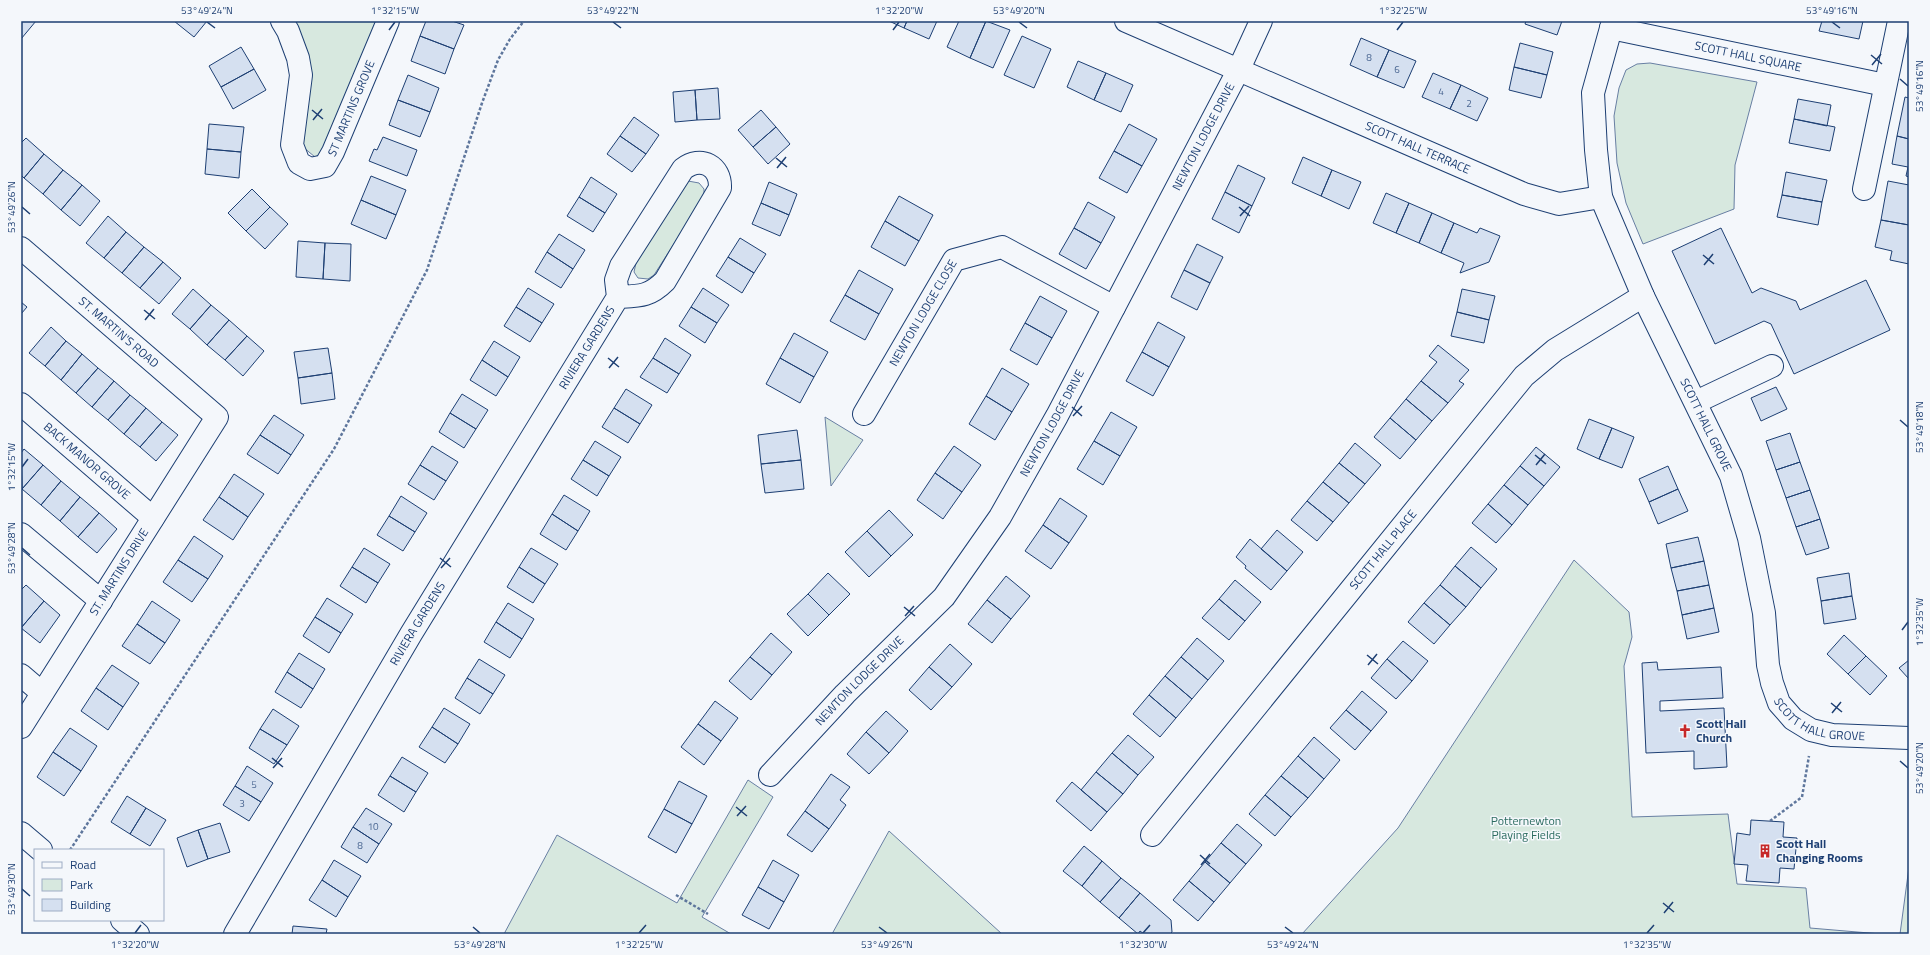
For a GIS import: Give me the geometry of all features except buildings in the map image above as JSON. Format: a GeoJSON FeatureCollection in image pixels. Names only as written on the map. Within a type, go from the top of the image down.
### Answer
{"type":"FeatureCollection","features":[{"type":"Feature","properties":{"kind":"street","name":"ST MARTINS GROVE"},"geometry":{"type":"LineString","coordinates":[[282,21],[298,58],[301,75],[292,145],[299,163],[310,169],[325,166],[333,152],[388,21]]}},
{"type":"Feature","properties":{"kind":"street","name":"SCOTT HALL TERRACE"},"geometry":{"type":"LineString","coordinates":[[1126,21],[1524,194],[1559,204],[1600,196]]}},
{"type":"Feature","properties":{"kind":"street","name":"NEWTON LODGE DRIVE"},"geometry":{"type":"LineString","coordinates":[[770,775],[845,694],[944,596],[1000,517],[1057,416],[1238,70],[1261,21]]}},
{"type":"Feature","properties":{"kind":"street"},"geometry":{"type":"LineString","coordinates":[[1864,189],[1899,21]]}},
{"type":"Feature","properties":{"kind":"street","name":"SCOTT HALL SQUARE"},"geometry":{"type":"LineString","coordinates":[[1612,24],[1886,85]]}},
{"type":"Feature","properties":{"kind":"street","name":"SCOTT HALL GROVE"},"geometry":{"type":"LineString","coordinates":[[1612,24],[1593,93],[1600,196],[1643,296],[1731,476],[1749,538],[1764,612],[1768,665],[1779,703],[1793,719],[1811,730],[1832,735],[1909,738]]}},
{"type":"Feature","properties":{"kind":"street","name":"RIVIERA GARDENS"},"geometry":{"type":"LineString","coordinates":[[235,934],[411,634],[618,297],[616,280],[617,273],[679,174],[688,164],[702,162],[709,165],[718,175],[720,188],[665,282],[656,290],[644,296],[618,297]]}},
{"type":"Feature","properties":{"kind":"street","name":"NEWTON LODGE CLOSE"},"geometry":{"type":"LineString","coordinates":[[864,414],[954,260],[1002,247],[1114,307]]}},
{"type":"Feature","properties":{"kind":"street","name":"ST. MARTIN'S ROAD"},"geometry":{"type":"LineString","coordinates":[[21,248],[217,417]]}},
{"type":"Feature","properties":{"kind":"street","name":"SCOTT HALL PLACE"},"geometry":{"type":"LineString","coordinates":[[1152,835],[1524,376],[1555,350],[1643,296]]}},
{"type":"Feature","properties":{"kind":"street"},"geometry":{"type":"LineString","coordinates":[[1696,402],[1772,366]]}},
{"type":"Feature","properties":{"kind":"street","name":"BACK MANOR GROVE"},"geometry":{"type":"LineString","coordinates":[[21,404],[153,518]]}},
{"type":"Feature","properties":{"kind":"street","name":"ST. MARTINS DRIVE"},"geometry":{"type":"LineString","coordinates":[[21,727],[217,417]]}},
{"type":"Feature","properties":{"kind":"street"},"geometry":{"type":"LineString","coordinates":[[21,534],[101,601]]}},
{"type":"Feature","properties":{"kind":"street"},"geometry":{"type":"LineString","coordinates":[[21,675],[42,693]]}},
{"type":"Feature","properties":{"kind":"street"},"geometry":{"type":"LineString","coordinates":[[21,833],[40,849]]}},
{"type":"Feature","properties":{"kind":"street"},"geometry":{"type":"LineString","coordinates":[[123,921],[138,934]]}},
{"type":"Feature","properties":{"kind":"path"},"geometry":{"type":"LineString","coordinates":[[71,849],[334,449],[427,270],[482,103],[498,60],[510,39],[524,21]]}},
{"type":"Feature","properties":{"kind":"path"},"geometry":{"type":"LineString","coordinates":[[1770,821],[1802,796],[1807,772],[1811,730]]}},
{"type":"Feature","properties":{"kind":"path"},"geometry":{"type":"LineString","coordinates":[[676,895],[708,914]]}},
{"type":"Feature","properties":{"kind":"green space"},"geometry":{"type":"Polygon","coordinates":[[[292,21],[379,21],[325,151],[315,157],[303,147],[292,21]]]}},
{"type":"Feature","properties":{"kind":"green space"},"geometry":{"type":"Polygon","coordinates":[[[1650,63],[1757,82],[1735,165],[1734,209],[1643,244],[1626,203],[1617,163],[1614,116],[1619,88],[1626,70],[1637,64],[1650,63]]]}},
{"type":"Feature","properties":{"kind":"green space"},"geometry":{"type":"Polygon","coordinates":[[[688,181],[699,183],[704,189],[704,197],[654,275],[648,279],[638,278],[634,272],[636,263],[685,183],[688,181]]]}},
{"type":"Feature","properties":{"kind":"green space"},"geometry":{"type":"Polygon","coordinates":[[[825,417],[863,440],[831,486],[825,417]]]}},
{"type":"Feature","properties":{"kind":"green space","name":"Potternewton Playing Fields"},"geometry":{"type":"Polygon","coordinates":[[[1574,560],[1629,612],[1632,637],[1624,666],[1632,817],[1728,814],[1737,884],[1806,888],[1810,928],[1881,934],[1302,934],[1398,828],[1574,560]]]}},
{"type":"Feature","properties":{"kind":"green space"},"geometry":{"type":"Polygon","coordinates":[[[748,780],[773,797],[702,917],[731,934],[504,934],[557,835],[677,903],[748,780]]]}},
{"type":"Feature","properties":{"kind":"green space"},"geometry":{"type":"Polygon","coordinates":[[[889,831],[1002,934],[832,934],[889,831]]]}},
{"type":"Feature","properties":{"kind":"green space"},"geometry":{"type":"Polygon","coordinates":[[[1909,867],[1909,934],[1900,934],[1909,867]]]}},
{"type":"Feature","properties":{"kind":"place","name":"Scott Hall Church"},"geometry":{"type":"Point","coordinates":[1685,731]}},
{"type":"Feature","properties":{"kind":"place","name":"Scott Hall Changing Rooms"},"geometry":{"type":"Point","coordinates":[1765,851]}}]}
